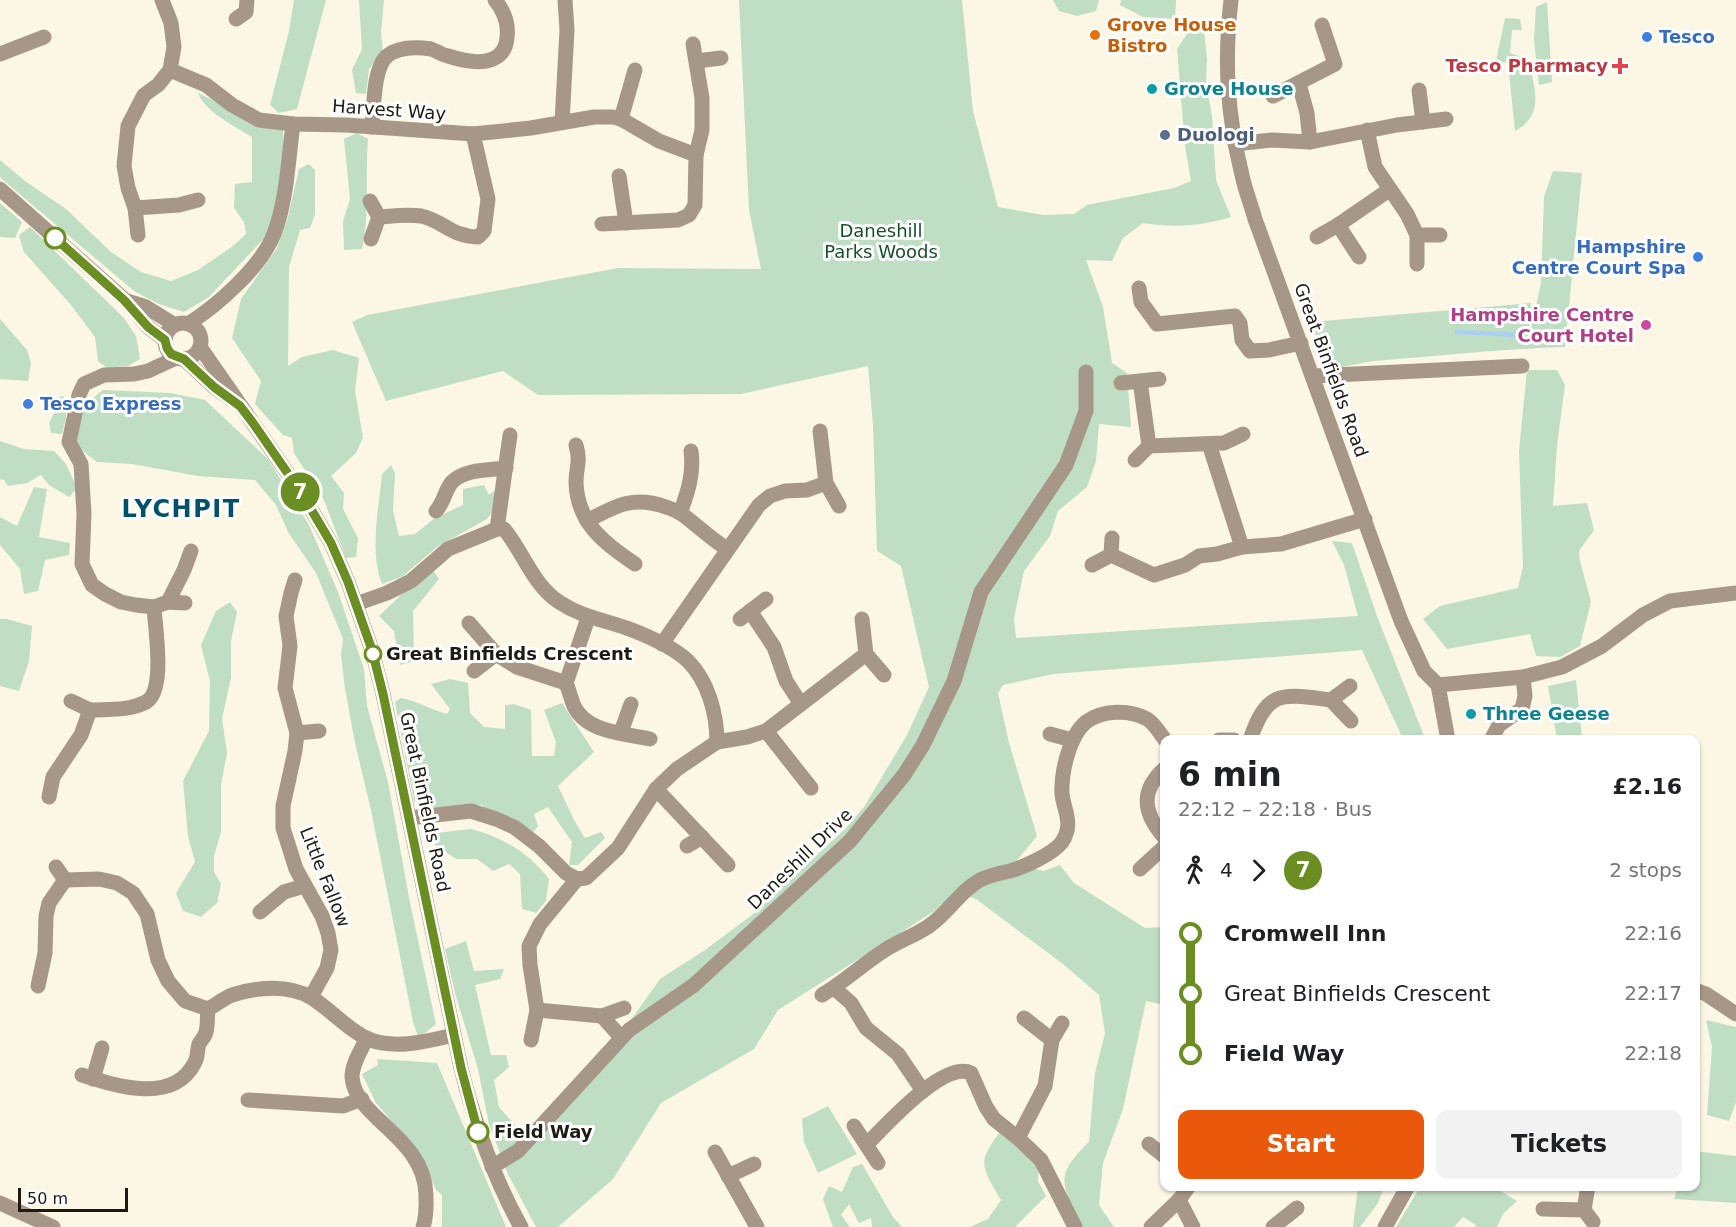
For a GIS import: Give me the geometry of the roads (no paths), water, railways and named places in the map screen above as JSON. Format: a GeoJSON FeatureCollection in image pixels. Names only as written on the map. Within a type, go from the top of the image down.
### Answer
{"type":"FeatureCollection","features":[{"type":"Feature","properties":{"kind":"street"},"geometry":{"type":"LineString","coordinates":[[138,235],[135,208],[124,166],[128,126],[144,95],[158,85],[170,70],[174,47],[171,23],[162,0]]}},
{"type":"Feature","properties":{"kind":"street"},"geometry":{"type":"LineString","coordinates":[[236,18],[246,12],[247,0]]}},
{"type":"Feature","properties":{"kind":"street"},"geometry":{"type":"LineString","coordinates":[[372,127],[377,76],[388,55],[399,50],[417,48],[434,50],[446,56],[471,62],[490,60],[501,55],[507,43],[508,27],[502,9],[495,0]]}},
{"type":"Feature","properties":{"kind":"street"},"geometry":{"type":"LineString","coordinates":[[562,122],[567,30],[565,0]]}},
{"type":"Feature","properties":{"kind":"street","name":"Great Binfields Road"},"geometry":{"type":"LineString","coordinates":[[1231,0],[1226,75],[1235,144],[1242,176],[1255,219],[1401,621],[1424,671],[1438,685],[1447,735]]}},
{"type":"Feature","properties":{"kind":"street"},"geometry":{"type":"LineString","coordinates":[[1273,96],[1335,64],[1322,25]]}},
{"type":"Feature","properties":{"kind":"street"},"geometry":{"type":"LineString","coordinates":[[0,54],[44,37]]}},
{"type":"Feature","properties":{"kind":"street"},"geometry":{"type":"LineString","coordinates":[[602,225],[678,220],[689,215],[695,205],[696,154],[702,130],[702,98],[693,44]]}},
{"type":"Feature","properties":{"kind":"street"},"geometry":{"type":"LineString","coordinates":[[697,61],[722,58]]}},
{"type":"Feature","properties":{"kind":"street","name":"Harvest Way"},"geometry":{"type":"LineString","coordinates":[[170,70],[206,85],[232,105],[259,120],[293,124],[472,134],[531,128],[594,117],[621,119]]}},
{"type":"Feature","properties":{"kind":"street"},"geometry":{"type":"LineString","coordinates":[[635,70],[621,119],[659,141],[696,154]]}},
{"type":"Feature","properties":{"kind":"street"},"geometry":{"type":"LineString","coordinates":[[1299,84],[1307,113],[1310,142]]}},
{"type":"Feature","properties":{"kind":"street"},"geometry":{"type":"LineString","coordinates":[[1419,90],[1423,122]]}},
{"type":"Feature","properties":{"kind":"street"},"geometry":{"type":"LineString","coordinates":[[1235,144],[1272,140],[1310,142],[1367,130],[1446,119]]}},
{"type":"Feature","properties":{"kind":"street"},"geometry":{"type":"LineString","coordinates":[[173,351],[166,334],[218,304],[259,260],[273,237],[280,215],[293,124]]}},
{"type":"Feature","properties":{"kind":"street"},"geometry":{"type":"LineString","coordinates":[[1367,130],[1375,167],[1407,214],[1417,235],[1418,264]]}},
{"type":"Feature","properties":{"kind":"street"},"geometry":{"type":"LineString","coordinates":[[379,217],[421,216],[435,221],[452,232],[466,237],[478,237],[484,231],[488,199],[472,134]]}},
{"type":"Feature","properties":{"kind":"street"},"geometry":{"type":"LineString","coordinates":[[619,176],[626,223]]}},
{"type":"Feature","properties":{"kind":"street","name":"Great Binfields Road"},"geometry":{"type":"LineString","coordinates":[[0,189],[124,300],[173,351],[214,387],[240,406]]}},
{"type":"Feature","properties":{"kind":"street"},"geometry":{"type":"LineString","coordinates":[[1317,237],[1389,190]]}},
{"type":"Feature","properties":{"kind":"street"},"geometry":{"type":"LineString","coordinates":[[135,208],[179,205],[198,200]]}},
{"type":"Feature","properties":{"kind":"street"},"geometry":{"type":"LineString","coordinates":[[370,201],[379,217],[371,239]]}},
{"type":"Feature","properties":{"kind":"street"},"geometry":{"type":"LineString","coordinates":[[1338,225],[1359,257]]}},
{"type":"Feature","properties":{"kind":"street"},"geometry":{"type":"LineString","coordinates":[[1417,235],[1440,235]]}},
{"type":"Feature","properties":{"kind":"street"},"geometry":{"type":"LineString","coordinates":[[1138,288],[1140,302],[1157,324],[1235,316],[1240,323],[1242,340],[1250,351],[1269,350],[1301,343]]}},
{"type":"Feature","properties":{"kind":"street","name":"Great Binfields Road"},"geometry":{"type":"LineString","coordinates":[[124,300],[146,307],[182,324]]}},
{"type":"Feature","properties":{"kind":"street"},"geometry":{"type":"LineString","coordinates":[[173,351],[194,356],[216,314],[218,304]]}},
{"type":"Feature","properties":{"kind":"street"},"geometry":{"type":"LineString","coordinates":[[182,324],[196,328],[200,343]]}},
{"type":"Feature","properties":{"kind":"street","name":"Great Binfields Road"},"geometry":{"type":"LineString","coordinates":[[200,343],[240,406],[302,494],[331,543],[356,604],[372,650],[474,1119],[492,1167],[521,1227]]}},
{"type":"Feature","properties":{"kind":"street"},"geometry":{"type":"LineString","coordinates":[[173,351],[148,371],[104,375],[84,384],[79,395],[69,442],[81,464],[84,514],[82,564],[92,585],[121,602],[185,603]]}},
{"type":"Feature","properties":{"kind":"street"},"geometry":{"type":"LineString","coordinates":[[1313,376],[1522,366]]}},
{"type":"Feature","properties":{"kind":"street","name":"Daneshill Drive"},"geometry":{"type":"LineString","coordinates":[[492,1167],[518,1151],[629,1030],[694,985],[850,841],[904,775],[923,745],[954,681],[981,592],[1066,465],[1086,411],[1086,372]]}},
{"type":"Feature","properties":{"kind":"street"},"geometry":{"type":"LineString","coordinates":[[1121,383],[1159,379]]}},
{"type":"Feature","properties":{"kind":"street"},"geometry":{"type":"LineString","coordinates":[[1140,381],[1149,446]]}},
{"type":"Feature","properties":{"kind":"street"},"geometry":{"type":"LineString","coordinates":[[820,431],[826,483],[839,506]]}},
{"type":"Feature","properties":{"kind":"street"},"geometry":{"type":"LineString","coordinates":[[1136,460],[1149,446],[1224,443],[1243,434]]}},
{"type":"Feature","properties":{"kind":"street"},"geometry":{"type":"LineString","coordinates":[[497,529],[510,435]]}},
{"type":"Feature","properties":{"kind":"street"},"geometry":{"type":"LineString","coordinates":[[1209,444],[1242,547]]}},
{"type":"Feature","properties":{"kind":"street"},"geometry":{"type":"LineString","coordinates":[[576,445],[580,459],[576,482],[578,499],[587,521],[597,536],[635,564]]}},
{"type":"Feature","properties":{"kind":"street"},"geometry":{"type":"LineString","coordinates":[[680,513],[689,489],[693,466],[691,451]]}},
{"type":"Feature","properties":{"kind":"street"},"geometry":{"type":"LineString","coordinates":[[436,511],[442,504],[451,483],[476,471],[506,468]]}},
{"type":"Feature","properties":{"kind":"street"},"geometry":{"type":"LineString","coordinates":[[662,644],[759,505],[770,496],[785,491],[807,489],[826,483]]}},
{"type":"Feature","properties":{"kind":"street"},"geometry":{"type":"LineString","coordinates":[[587,521],[627,502],[639,501],[660,505],[680,513],[728,549]]}},
{"type":"Feature","properties":{"kind":"street"},"geometry":{"type":"LineString","coordinates":[[1111,555],[1154,575],[1185,565],[1199,556],[1242,547],[1281,544],[1365,519]]}},
{"type":"Feature","properties":{"kind":"street"},"geometry":{"type":"LineString","coordinates":[[356,604],[387,594],[411,581],[448,549],[497,529],[504,529],[532,575],[558,601],[588,618],[630,629],[662,644],[688,662],[703,683],[714,712],[717,742]]}},
{"type":"Feature","properties":{"kind":"street"},"geometry":{"type":"LineString","coordinates":[[1111,555],[1112,538]]}},
{"type":"Feature","properties":{"kind":"street"},"geometry":{"type":"LineString","coordinates":[[71,701],[90,710],[126,708],[147,701],[155,691],[161,604],[184,570],[191,551]]}},
{"type":"Feature","properties":{"kind":"street"},"geometry":{"type":"LineString","coordinates":[[1092,565],[1111,555]]}},
{"type":"Feature","properties":{"kind":"street","name":"Little Fallow"},"geometry":{"type":"LineString","coordinates":[[296,580],[286,616],[290,646],[285,688],[297,733],[283,806],[283,828],[296,869],[322,916],[331,950],[327,968],[311,997]]}},
{"type":"Feature","properties":{"kind":"street"},"geometry":{"type":"LineString","coordinates":[[1438,685],[1523,677],[1562,667],[1602,646],[1643,615],[1670,601],[1736,593]]}},
{"type":"Feature","properties":{"kind":"street"},"geometry":{"type":"LineString","coordinates":[[766,599],[745,615],[774,647],[786,681],[801,704]]}},
{"type":"Feature","properties":{"kind":"street"},"geometry":{"type":"LineString","coordinates":[[588,618],[566,683],[574,707],[585,720],[596,727],[650,739]]}},
{"type":"Feature","properties":{"kind":"street"},"geometry":{"type":"LineString","coordinates":[[862,619],[866,654],[884,675]]}},
{"type":"Feature","properties":{"kind":"street"},"geometry":{"type":"LineString","coordinates":[[469,623],[496,654],[517,667],[566,683]]}},
{"type":"Feature","properties":{"kind":"street"},"geometry":{"type":"LineString","coordinates":[[474,671],[496,654]]}},
{"type":"Feature","properties":{"kind":"street"},"geometry":{"type":"LineString","coordinates":[[409,818],[471,811],[496,819],[514,827],[539,846],[566,873],[577,879],[586,878],[618,848],[656,789],[677,769],[717,742],[766,731],[866,654]]}},
{"type":"Feature","properties":{"kind":"street"},"geometry":{"type":"LineString","coordinates":[[1494,735],[1499,725],[1522,708],[1525,696],[1523,677]]}},
{"type":"Feature","properties":{"kind":"street"},"geometry":{"type":"LineString","coordinates":[[1252,735],[1266,706],[1277,698],[1291,695],[1331,699],[1350,686]]}},
{"type":"Feature","properties":{"kind":"street"},"geometry":{"type":"LineString","coordinates":[[1331,699],[1350,721]]}},
{"type":"Feature","properties":{"kind":"street"},"geometry":{"type":"LineString","coordinates":[[621,732],[631,704]]}},
{"type":"Feature","properties":{"kind":"street"},"geometry":{"type":"LineString","coordinates":[[49,797],[53,777],[81,735],[90,710]]}},
{"type":"Feature","properties":{"kind":"street"},"geometry":{"type":"LineString","coordinates":[[923,1091],[898,1054],[866,1028],[851,1003],[828,992],[885,950],[929,926],[969,886],[983,878],[1033,861],[1056,848],[1067,831],[1068,814],[1062,796],[1063,779],[1072,740],[1087,722],[1108,712],[1132,714],[1148,720],[1161,735]]}},
{"type":"Feature","properties":{"kind":"street"},"geometry":{"type":"LineString","coordinates":[[297,733],[320,731]]}},
{"type":"Feature","properties":{"kind":"street"},"geometry":{"type":"LineString","coordinates":[[766,731],[811,788]]}},
{"type":"Feature","properties":{"kind":"street"},"geometry":{"type":"LineString","coordinates":[[1050,734],[1072,740]]}},
{"type":"Feature","properties":{"kind":"street"},"geometry":{"type":"LineString","coordinates":[[1160,775],[1148,792],[1147,809],[1152,824],[1160,833]]}},
{"type":"Feature","properties":{"kind":"street"},"geometry":{"type":"LineString","coordinates":[[656,789],[729,865]]}},
{"type":"Feature","properties":{"kind":"street"},"geometry":{"type":"LineString","coordinates":[[687,846],[702,837]]}},
{"type":"Feature","properties":{"kind":"street"},"geometry":{"type":"LineString","coordinates":[[1140,869],[1160,851]]}},
{"type":"Feature","properties":{"kind":"street"},"geometry":{"type":"LineString","coordinates":[[56,867],[65,880]]}},
{"type":"Feature","properties":{"kind":"street"},"geometry":{"type":"LineString","coordinates":[[65,880],[99,879],[117,883],[133,893],[147,914],[158,960],[168,981],[186,1001],[208,1009],[231,996],[259,989],[286,988],[311,997],[367,1038],[384,1044],[426,1042],[454,1035]]}},
{"type":"Feature","properties":{"kind":"street"},"geometry":{"type":"LineString","coordinates":[[531,1040],[537,1010],[529,946],[540,924],[577,879]]}},
{"type":"Feature","properties":{"kind":"street"},"geometry":{"type":"LineString","coordinates":[[38,986],[45,953],[46,916],[49,903],[65,880]]}},
{"type":"Feature","properties":{"kind":"street"},"geometry":{"type":"LineString","coordinates":[[260,912],[284,892],[304,886]]}},
{"type":"Feature","properties":{"kind":"street"},"geometry":{"type":"LineString","coordinates":[[1700,992],[1736,1014]]}},
{"type":"Feature","properties":{"kind":"street"},"geometry":{"type":"LineString","coordinates":[[537,1010],[602,1016],[624,1008]]}},
{"type":"Feature","properties":{"kind":"street"},"geometry":{"type":"LineString","coordinates":[[102,1048],[87,1077],[132,1089],[170,1086],[183,1077],[196,1062],[199,1045],[206,1032],[208,1009]]}},
{"type":"Feature","properties":{"kind":"street"},"geometry":{"type":"LineString","coordinates":[[602,1016],[618,1034]]}},
{"type":"Feature","properties":{"kind":"street"},"geometry":{"type":"LineString","coordinates":[[1024,1018],[1052,1040]]}},
{"type":"Feature","properties":{"kind":"street"},"geometry":{"type":"LineString","coordinates":[[1018,1138],[1045,1086],[1052,1040],[1062,1023]]}},
{"type":"Feature","properties":{"kind":"street"},"geometry":{"type":"LineString","coordinates":[[367,1038],[352,1072],[354,1087],[370,1110],[417,1158],[426,1188],[427,1212],[423,1227]]}},
{"type":"Feature","properties":{"kind":"street"},"geometry":{"type":"LineString","coordinates":[[867,1144],[935,1081],[956,1070],[964,1069],[971,1073],[994,1119],[1041,1160],[1076,1227]]}},
{"type":"Feature","properties":{"kind":"street"},"geometry":{"type":"LineString","coordinates":[[248,1101],[343,1106],[362,1099]]}},
{"type":"Feature","properties":{"kind":"street"},"geometry":{"type":"LineString","coordinates":[[854,1126],[878,1162]]}},
{"type":"Feature","properties":{"kind":"street"},"geometry":{"type":"LineString","coordinates":[[1149,1144],[1160,1153]]}},
{"type":"Feature","properties":{"kind":"street"},"geometry":{"type":"LineString","coordinates":[[715,1152],[757,1227]]}},
{"type":"Feature","properties":{"kind":"street"},"geometry":{"type":"LineString","coordinates":[[728,1176],[754,1164]]}},
{"type":"Feature","properties":{"kind":"street"},"geometry":{"type":"LineString","coordinates":[[1151,1227],[1185,1191]]}},
{"type":"Feature","properties":{"kind":"street"},"geometry":{"type":"LineString","coordinates":[[1385,1227],[1405,1191]]}},
{"type":"Feature","properties":{"kind":"street"},"geometry":{"type":"LineString","coordinates":[[1543,1209],[1589,1216],[1588,1191]]}},
{"type":"Feature","properties":{"kind":"street"},"geometry":{"type":"LineString","coordinates":[[1179,1200],[1193,1227]]}},
{"type":"Feature","properties":{"kind":"street"},"geometry":{"type":"LineString","coordinates":[[0,1203],[53,1227]]}},
{"type":"Feature","properties":{"kind":"street"},"geometry":{"type":"LineString","coordinates":[[1273,1227],[1297,1208]]}},
{"type":"Feature","properties":{"kind":"waterway"},"geometry":{"type":"LineString","coordinates":[[1457,332],[1522,335]]}},
{"type":"Feature","properties":{"kind":"waterway"},"geometry":{"type":"LineString","coordinates":[[1537,336],[1562,332]]}},
{"type":"Feature","properties":{"kind":"place","name":"Grove House Bistro"},"geometry":{"type":"Point","coordinates":[1095,35]}},
{"type":"Feature","properties":{"kind":"place","name":"Tesco"},"geometry":{"type":"Point","coordinates":[1647,37]}},
{"type":"Feature","properties":{"kind":"place","name":"Tesco Pharmacy"},"geometry":{"type":"Point","coordinates":[1620,66]}},
{"type":"Feature","properties":{"kind":"place","name":"Grove House"},"geometry":{"type":"Point","coordinates":[1152,89]}},
{"type":"Feature","properties":{"kind":"place","name":"Duologi"},"geometry":{"type":"Point","coordinates":[1165,135]}},
{"type":"Feature","properties":{"kind":"place","name":"Hampshire Centre Court Spa"},"geometry":{"type":"Point","coordinates":[1698,257]}},
{"type":"Feature","properties":{"kind":"place","name":"Hampshire Centre Court Hotel"},"geometry":{"type":"Point","coordinates":[1646,325]}},
{"type":"Feature","properties":{"kind":"place","name":"Tesco Express"},"geometry":{"type":"Point","coordinates":[28,404]}},
{"type":"Feature","properties":{"kind":"place","name":"Great Binfields Crescent"},"geometry":{"type":"Point","coordinates":[373,654]}},
{"type":"Feature","properties":{"kind":"place","name":"Three Geese"},"geometry":{"type":"Point","coordinates":[1471,714]}},
{"type":"Feature","properties":{"kind":"place","name":"Field Way"},"geometry":{"type":"Point","coordinates":[478,1132]}},
{"type":"Feature","properties":{"kind":"district","name":"LYCHPIT"},"geometry":{"type":"Point","coordinates":[181,509]}},
{"type":"Feature","properties":{"kind":"park label","name":"Daneshill Parks Woods"},"geometry":{"type":"Point","coordinates":[881,241]}}]}
